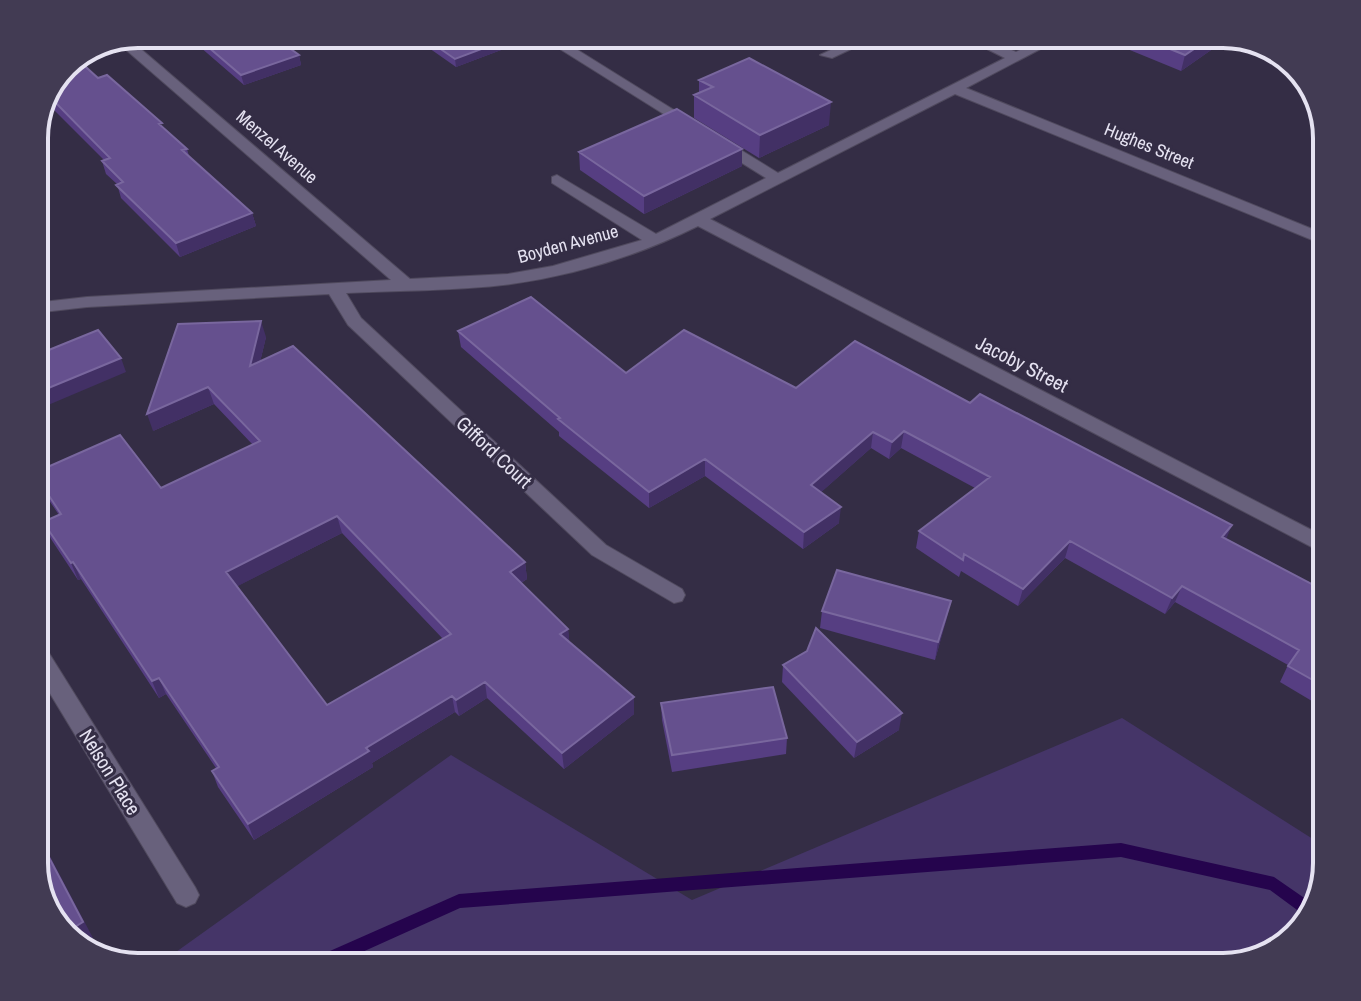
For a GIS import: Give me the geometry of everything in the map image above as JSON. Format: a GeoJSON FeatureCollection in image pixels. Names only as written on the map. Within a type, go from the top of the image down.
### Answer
{"type":"FeatureCollection","features":[{"type":"Feature","properties":{"kind":"street"},"geometry":{"type":"LineString","coordinates":[[566,48],[776,178]]}},
{"type":"Feature","properties":{"kind":"street"},"geometry":{"type":"LineString","coordinates":[[827,55],[843,48]]}},
{"type":"Feature","properties":{"kind":"street"},"geometry":{"type":"LineString","coordinates":[[995,48],[1015,57]]}},
{"type":"Feature","properties":{"kind":"street","name":"Boyden Avenue"},"geometry":{"type":"LineString","coordinates":[[48,306],[508,279],[555,271],[655,241],[1033,48]]}},
{"type":"Feature","properties":{"kind":"street","name":"Menzel Avenue"},"geometry":{"type":"LineString","coordinates":[[132,49],[406,285]]}},
{"type":"Feature","properties":{"kind":"street","name":"Hughes Street"},"geometry":{"type":"LineString","coordinates":[[956,89],[1313,235]]}},
{"type":"Feature","properties":{"kind":"street"},"geometry":{"type":"LineString","coordinates":[[557,180],[655,241]]}},
{"type":"Feature","properties":{"kind":"street","name":"Jacoby Street"},"geometry":{"type":"LineString","coordinates":[[697,219],[1313,540]]}},
{"type":"Feature","properties":{"kind":"street","name":"Gifford Court"},"geometry":{"type":"LineString","coordinates":[[334,288],[354,321],[599,550],[674,595]]}},
{"type":"Feature","properties":{"kind":"street","name":"Nelson Place"},"geometry":{"type":"LineString","coordinates":[[48,671],[186,895]]}},
{"type":"Feature","properties":{"kind":"shaded area"},"geometry":{"type":"Polygon","coordinates":[[[1122,718],[1313,839],[1308,892],[1294,918],[1263,944],[1222,953],[175,953],[451,755],[692,900],[1122,718]]]}},
{"type":"Feature","properties":{"kind":"building"},"geometry":{"type":"Polygon","coordinates":[[[209,48],[289,48],[299,55],[241,75],[209,48]]]}},
{"type":"Feature","properties":{"kind":"building"},"geometry":{"type":"Polygon","coordinates":[[[439,48],[484,48],[455,59],[439,48]]]}},
{"type":"Feature","properties":{"kind":"building"},"geometry":{"type":"Polygon","coordinates":[[[1168,48],[1195,48],[1185,55],[1168,48]]]}},
{"type":"Feature","properties":{"kind":"building"},"geometry":{"type":"Polygon","coordinates":[[[749,58],[831,102],[760,135],[694,95],[713,87],[699,80],[749,58]]]}},
{"type":"Feature","properties":{"kind":"building"},"geometry":{"type":"Polygon","coordinates":[[[85,66],[98,78],[107,75],[162,123],[159,124],[187,149],[182,150],[252,213],[176,243],[116,185],[123,182],[102,161],[110,158],[55,102],[67,83],[85,66]]]}},
{"type":"Feature","properties":{"kind":"building"},"geometry":{"type":"Polygon","coordinates":[[[677,109],[742,149],[644,196],[579,152],[677,109]]]}},
{"type":"Feature","properties":{"kind":"building"},"geometry":{"type":"Polygon","coordinates":[[[531,297],[626,373],[684,330],[796,388],[855,341],[970,403],[980,394],[1232,525],[1222,537],[1313,585],[1313,680],[1288,666],[1299,650],[1182,586],[1172,598],[1070,541],[1023,589],[964,554],[963,560],[919,531],[990,477],[904,431],[892,442],[873,432],[811,485],[841,507],[804,532],[705,459],[649,492],[558,419],[458,331],[531,297]]]}},
{"type":"Feature","properties":{"kind":"building"},"geometry":{"type":"Polygon","coordinates":[[[261,321],[250,366],[293,346],[525,562],[510,572],[568,629],[560,634],[634,697],[562,753],[485,682],[456,700],[452,696],[366,748],[369,751],[248,824],[212,771],[219,767],[159,678],[152,681],[48,529],[48,520],[61,514],[48,494],[48,467],[120,435],[161,488],[260,441],[208,387],[147,414],[178,324],[261,321]],[[337,516],[226,572],[327,705],[451,634],[337,516]]]}},
{"type":"Feature","properties":{"kind":"building"},"geometry":{"type":"Polygon","coordinates":[[[98,330],[121,358],[48,388],[48,350],[98,330]]]}},
{"type":"Feature","properties":{"kind":"building"},"geometry":{"type":"Polygon","coordinates":[[[837,570],[951,601],[938,642],[822,611],[837,570]]]}},
{"type":"Feature","properties":{"kind":"building"},"geometry":{"type":"Polygon","coordinates":[[[816,628],[902,713],[857,742],[783,665],[807,651],[816,628]]]}},
{"type":"Feature","properties":{"kind":"building"},"geometry":{"type":"Polygon","coordinates":[[[773,687],[787,738],[672,755],[661,703],[773,687]]]}},
{"type":"Feature","properties":{"kind":"building"},"geometry":{"type":"Polygon","coordinates":[[[48,856],[83,922],[75,927],[60,908],[50,880],[48,856]]]}},
{"type":"Feature","properties":{"kind":"waterway"},"geometry":{"type":"LineString","coordinates":[[342,953],[459,901],[1121,850],[1274,884],[1302,905]]}}]}
